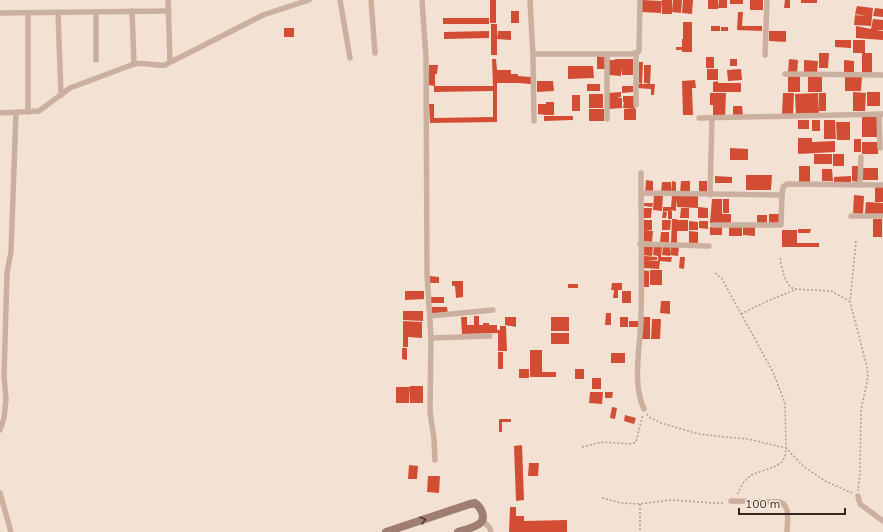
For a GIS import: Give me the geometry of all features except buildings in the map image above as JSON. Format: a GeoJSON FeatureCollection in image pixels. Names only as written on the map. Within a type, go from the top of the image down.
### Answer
{"type":"FeatureCollection","features":[{"type":"Feature","properties":{"kind":"street"},"geometry":{"type":"LineString","coordinates":[[168,0],[170,62]]}},
{"type":"Feature","properties":{"kind":"street"},"geometry":{"type":"LineString","coordinates":[[0,113],[39,111],[70,88],[134,64],[156,66],[165,65],[263,14],[309,0]]}},
{"type":"Feature","properties":{"kind":"street"},"geometry":{"type":"LineString","coordinates":[[340,0],[350,58]]}},
{"type":"Feature","properties":{"kind":"street"},"geometry":{"type":"LineString","coordinates":[[371,0],[375,53]]}},
{"type":"Feature","properties":{"kind":"street"},"geometry":{"type":"LineString","coordinates":[[422,0],[426,57],[427,274],[431,338],[430,412],[435,460]]}},
{"type":"Feature","properties":{"kind":"street"},"geometry":{"type":"LineString","coordinates":[[530,0],[533,54],[534,121]]}},
{"type":"Feature","properties":{"kind":"street"},"geometry":{"type":"LineString","coordinates":[[636,105],[636,53],[639,51],[640,0]]}},
{"type":"Feature","properties":{"kind":"street"},"geometry":{"type":"LineString","coordinates":[[765,55],[767,0]]}},
{"type":"Feature","properties":{"kind":"street"},"geometry":{"type":"LineString","coordinates":[[0,13],[169,11]]}},
{"type":"Feature","properties":{"kind":"street"},"geometry":{"type":"LineString","coordinates":[[58,12],[62,95]]}},
{"type":"Feature","properties":{"kind":"street"},"geometry":{"type":"LineString","coordinates":[[96,12],[96,60]]}},
{"type":"Feature","properties":{"kind":"street"},"geometry":{"type":"LineString","coordinates":[[132,12],[134,64]]}},
{"type":"Feature","properties":{"kind":"street"},"geometry":{"type":"LineString","coordinates":[[28,13],[28,112]]}},
{"type":"Feature","properties":{"kind":"street"},"geometry":{"type":"LineString","coordinates":[[533,54],[636,53]]}},
{"type":"Feature","properties":{"kind":"street"},"geometry":{"type":"LineString","coordinates":[[607,54],[607,119]]}},
{"type":"Feature","properties":{"kind":"street"},"geometry":{"type":"LineString","coordinates":[[785,74],[883,75]]}},
{"type":"Feature","properties":{"kind":"street"},"geometry":{"type":"LineString","coordinates":[[0,430],[4,418],[6,399],[4,376],[8,273],[12,237],[16,113]]}},
{"type":"Feature","properties":{"kind":"street"},"geometry":{"type":"LineString","coordinates":[[699,118],[881,114],[880,148]]}},
{"type":"Feature","properties":{"kind":"street"},"geometry":{"type":"LineString","coordinates":[[710,194],[712,118]]}},
{"type":"Feature","properties":{"kind":"street"},"geometry":{"type":"LineString","coordinates":[[860,185],[861,157]]}},
{"type":"Feature","properties":{"kind":"street"},"geometry":{"type":"LineString","coordinates":[[641,173],[641,320],[638,378],[641,403],[644,409]]}},
{"type":"Feature","properties":{"kind":"street"},"geometry":{"type":"LineString","coordinates":[[713,225],[781,225],[783,186],[787,184],[883,185]]}},
{"type":"Feature","properties":{"kind":"street"},"geometry":{"type":"LineString","coordinates":[[641,194],[782,195]]}},
{"type":"Feature","properties":{"kind":"street"},"geometry":{"type":"LineString","coordinates":[[852,216],[883,216]]}},
{"type":"Feature","properties":{"kind":"street"},"geometry":{"type":"LineString","coordinates":[[640,244],[709,246]]}},
{"type":"Feature","properties":{"kind":"street"},"geometry":{"type":"LineString","coordinates":[[430,316],[493,310]]}},
{"type":"Feature","properties":{"kind":"street"},"geometry":{"type":"LineString","coordinates":[[431,338],[490,336]]}},
{"type":"Feature","properties":{"kind":"street"},"geometry":{"type":"LineString","coordinates":[[0,493],[11,532]]}},
{"type":"Feature","properties":{"kind":"street"},"geometry":{"type":"LineString","coordinates":[[858,496],[860,504],[883,521]]}},
{"type":"Feature","properties":{"kind":"street"},"geometry":{"type":"LineString","coordinates":[[732,501],[780,502],[785,504],[788,515],[787,532]]}},
{"type":"Feature","properties":{"kind":"street"},"geometry":{"type":"LineString","coordinates":[[386,532],[474,503],[478,506],[482,513],[482,520],[479,524],[458,532]]}},
{"type":"Feature","properties":{"kind":"street"},"geometry":{"type":"LineString","coordinates":[[482,520],[490,528],[491,532]]}},
{"type":"Feature","properties":{"kind":"path"},"geometry":{"type":"LineString","coordinates":[[644,409],[649,417],[661,423],[699,434],[748,439],[786,448],[803,466],[825,481],[858,496],[860,473],[860,410],[868,376],[850,302],[856,241]]}},
{"type":"Feature","properties":{"kind":"path"},"geometry":{"type":"LineString","coordinates":[[780,258],[786,281],[790,288],[831,291],[850,302]]}},
{"type":"Feature","properties":{"kind":"path"},"geometry":{"type":"LineString","coordinates":[[602,498],[640,504],[672,500],[714,504],[732,501],[743,483],[751,475],[776,466],[782,462],[785,457],[784,403],[773,372],[722,279],[715,273]]}},
{"type":"Feature","properties":{"kind":"path"},"geometry":{"type":"LineString","coordinates":[[742,314],[796,289]]}},
{"type":"Feature","properties":{"kind":"path"},"geometry":{"type":"LineString","coordinates":[[582,447],[601,442],[632,444],[636,442],[644,409]]}},
{"type":"Feature","properties":{"kind":"path"},"geometry":{"type":"LineString","coordinates":[[640,504],[640,532]]}}]}
